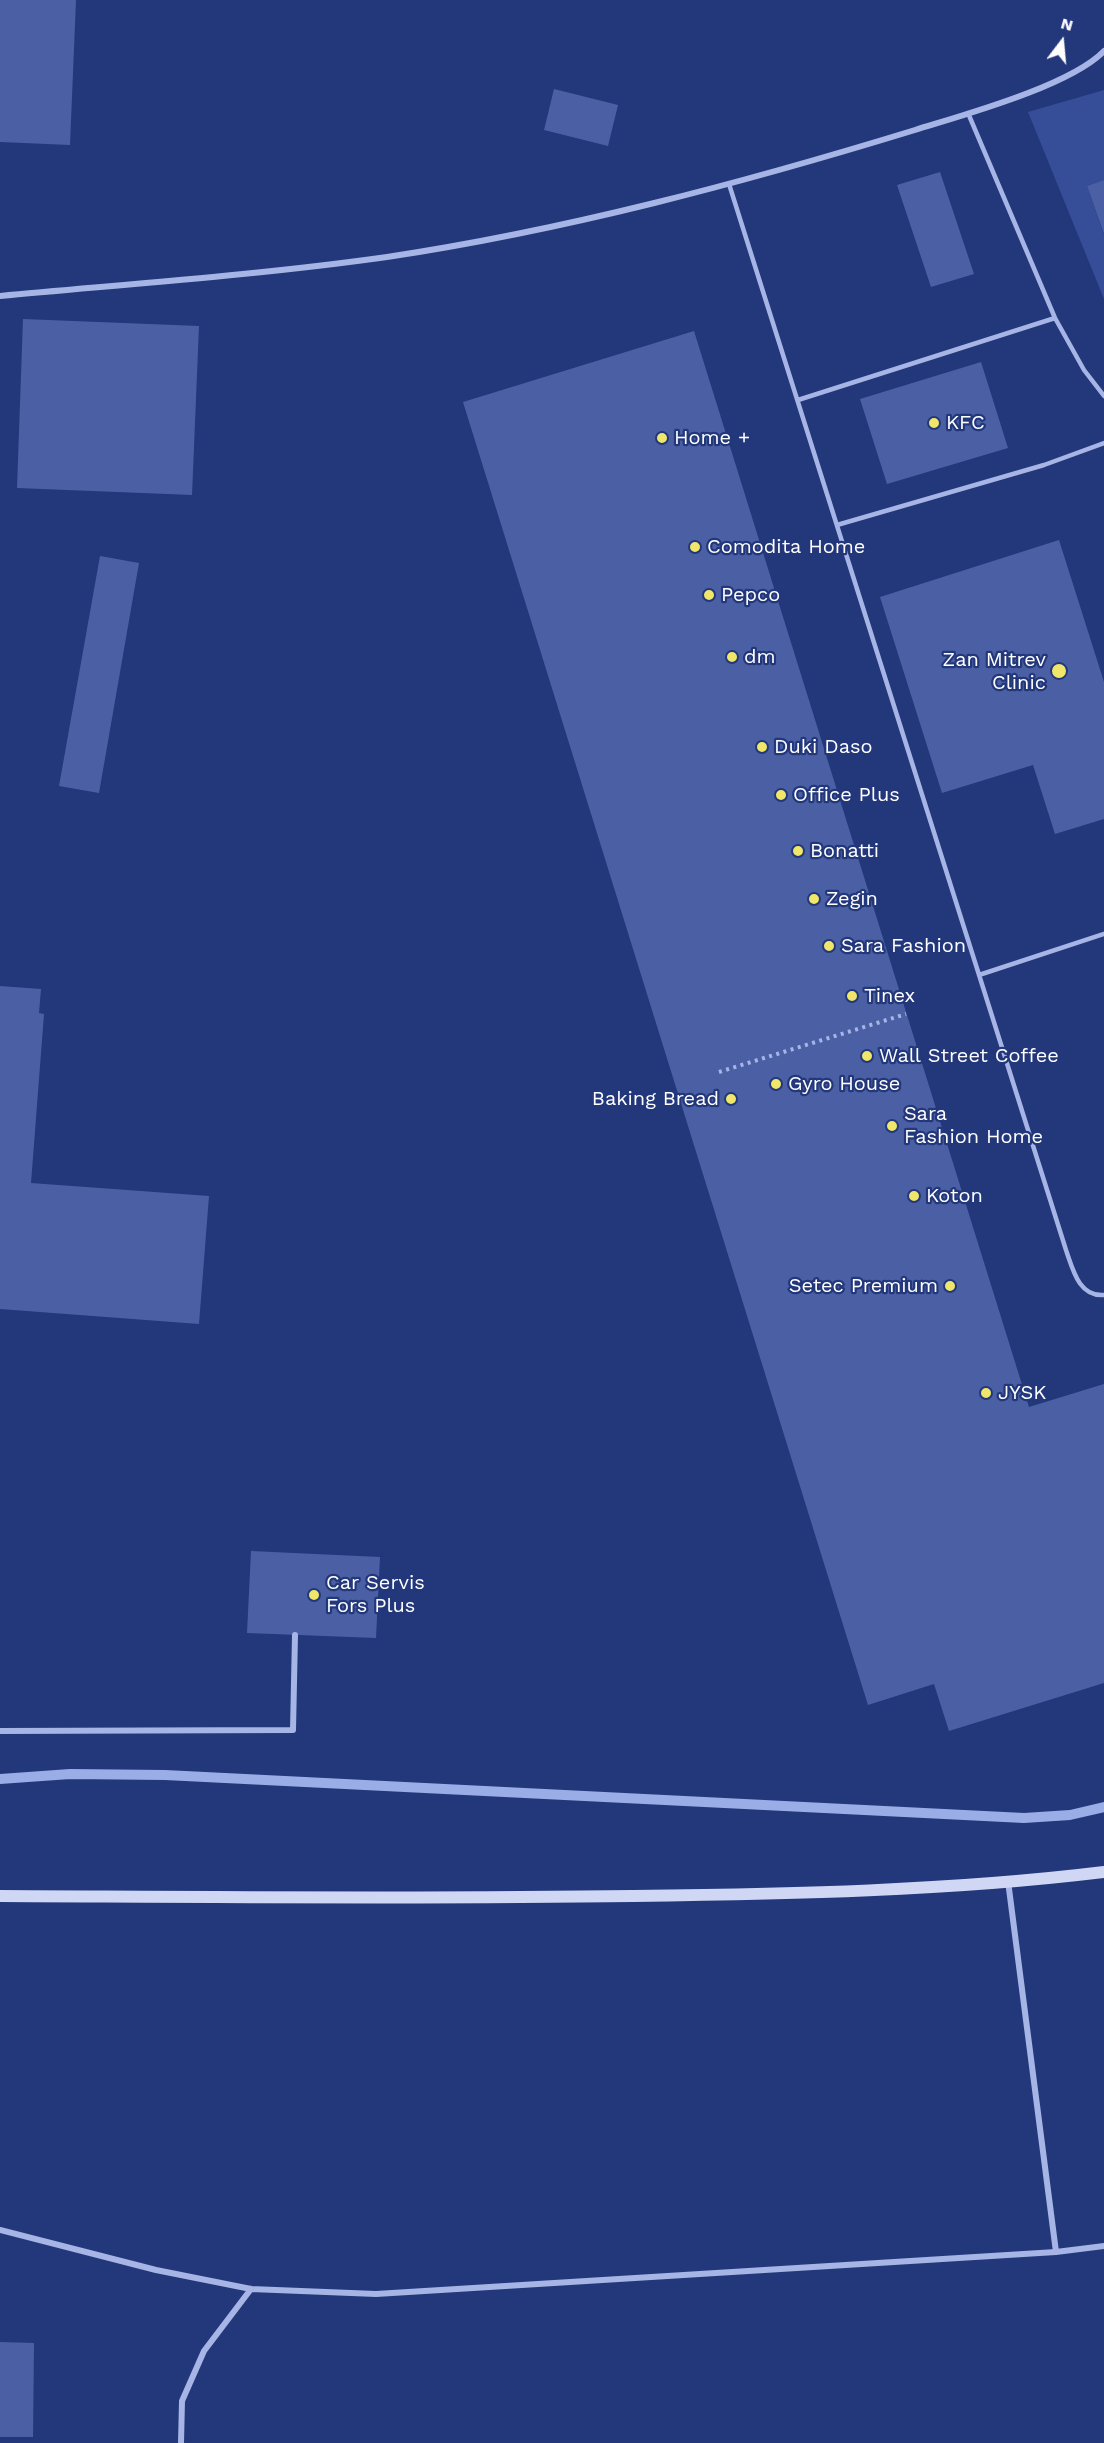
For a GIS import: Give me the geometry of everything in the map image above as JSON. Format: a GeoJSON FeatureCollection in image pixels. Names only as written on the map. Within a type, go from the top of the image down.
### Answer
{"type":"FeatureCollection","features":[{"type":"Feature","properties":{"kind":"main road"},"geometry":{"type":"LineString","coordinates":[[0,1896],[509,1898],[902,1889],[1104,1872]]}},
{"type":"Feature","properties":{"kind":"street"},"geometry":{"type":"LineString","coordinates":[[0,296],[270,272],[389,256],[600,216],[729,184],[968,113],[1076,72],[1104,51]]}},
{"type":"Feature","properties":{"kind":"street"},"geometry":{"type":"LineString","coordinates":[[0,1731],[293,1730],[295,1635]]}},
{"type":"Feature","properties":{"kind":"street"},"geometry":{"type":"LineString","coordinates":[[1008,1881],[1056,2252]]}},
{"type":"Feature","properties":{"kind":"street"},"geometry":{"type":"LineString","coordinates":[[0,2230],[156,2270],[251,2289],[376,2294],[1056,2252],[1104,2246]]}},
{"type":"Feature","properties":{"kind":"street"},"geometry":{"type":"LineString","coordinates":[[181,2443],[182,2401],[204,2351],[251,2289]]}},
{"type":"Feature","properties":{"kind":"lane"},"geometry":{"type":"LineString","coordinates":[[968,113],[1055,318],[1084,370],[1104,396]]}},
{"type":"Feature","properties":{"kind":"lane"},"geometry":{"type":"LineString","coordinates":[[729,184],[1074,1271],[1086,1292],[1093,1296],[1104,1295]]}},
{"type":"Feature","properties":{"kind":"lane"},"geometry":{"type":"LineString","coordinates":[[798,400],[1055,318]]}},
{"type":"Feature","properties":{"kind":"lane"},"geometry":{"type":"LineString","coordinates":[[837,525],[1044,465],[1104,443]]}},
{"type":"Feature","properties":{"kind":"lane"},"geometry":{"type":"LineString","coordinates":[[979,975],[1104,934]]}},
{"type":"Feature","properties":{"kind":"path"},"geometry":{"type":"LineString","coordinates":[[719,1072],[906,1014]]}},
{"type":"Feature","properties":{"kind":"shaded area"},"geometry":{"type":"Polygon","coordinates":[[[1104,90],[1104,180],[1087,186],[1104,235],[1104,299],[1028,112],[1104,90]]]}},
{"type":"Feature","properties":{"kind":"building"},"geometry":{"type":"Polygon","coordinates":[[[0,0],[76,0],[70,145],[0,142],[0,0]]]}},
{"type":"Feature","properties":{"kind":"building"},"geometry":{"type":"Polygon","coordinates":[[[554,89],[618,105],[608,146],[544,130],[554,89]]]}},
{"type":"Feature","properties":{"kind":"building"},"geometry":{"type":"Polygon","coordinates":[[[940,172],[974,274],[931,287],[897,185],[940,172]]]}},
{"type":"Feature","properties":{"kind":"building"},"geometry":{"type":"Polygon","coordinates":[[[1104,180],[1104,234],[1087,186],[1104,180]]]}},
{"type":"Feature","properties":{"kind":"building"},"geometry":{"type":"Polygon","coordinates":[[[23,319],[199,326],[192,495],[17,488],[23,319]]]}},
{"type":"Feature","properties":{"kind":"building"},"geometry":{"type":"Polygon","coordinates":[[[694,331],[1029,1407],[1104,1384],[1104,1683],[949,1731],[934,1684],[868,1705],[463,402],[694,331]]]}},
{"type":"Feature","properties":{"kind":"building","name":"KFC"},"geometry":{"type":"Polygon","coordinates":[[[981,362],[1008,448],[887,484],[860,399],[981,362]]]}},
{"type":"Feature","properties":{"kind":"building"},"geometry":{"type":"Polygon","coordinates":[[[1059,540],[1104,682],[1104,819],[1055,834],[1033,765],[942,793],[880,597],[1059,540]]]}},
{"type":"Feature","properties":{"kind":"building"},"geometry":{"type":"Polygon","coordinates":[[[100,556],[139,563],[99,793],[59,786],[100,556]]]}},
{"type":"Feature","properties":{"kind":"building"},"geometry":{"type":"Polygon","coordinates":[[[0,986],[41,989],[39,1013],[44,1014],[31,1183],[209,1196],[199,1324],[0,1309],[0,986]]]}},
{"type":"Feature","properties":{"kind":"building","name":"Car Servis Fors Plus"},"geometry":{"type":"Polygon","coordinates":[[[251,1551],[380,1557],[376,1638],[247,1633],[251,1551]]]}},
{"type":"Feature","properties":{"kind":"building"},"geometry":{"type":"Polygon","coordinates":[[[0,2342],[34,2343],[33,2437],[0,2437],[0,2342]]]}},
{"type":"Feature","properties":{"kind":"waterway"},"geometry":{"type":"LineString","coordinates":[[0,1779],[70,1774],[165,1775],[1024,1818],[1070,1815],[1104,1807]]}},
{"type":"Feature","properties":{"kind":"place","name":"KFC"},"geometry":{"type":"Point","coordinates":[934,423]}},
{"type":"Feature","properties":{"kind":"place","name":"Home +"},"geometry":{"type":"Point","coordinates":[662,438]}},
{"type":"Feature","properties":{"kind":"place","name":"Comodita Home"},"geometry":{"type":"Point","coordinates":[695,547]}},
{"type":"Feature","properties":{"kind":"place","name":"Pepco"},"geometry":{"type":"Point","coordinates":[709,595]}},
{"type":"Feature","properties":{"kind":"place","name":"dm"},"geometry":{"type":"Point","coordinates":[732,657]}},
{"type":"Feature","properties":{"kind":"place","name":"Zan Mitrev Clinic"},"geometry":{"type":"Point","coordinates":[1059,671]}},
{"type":"Feature","properties":{"kind":"place","name":"Duki Daso"},"geometry":{"type":"Point","coordinates":[762,747]}},
{"type":"Feature","properties":{"kind":"place","name":"Office Plus"},"geometry":{"type":"Point","coordinates":[781,795]}},
{"type":"Feature","properties":{"kind":"place","name":"Bonatti"},"geometry":{"type":"Point","coordinates":[798,851]}},
{"type":"Feature","properties":{"kind":"place","name":"Zegin"},"geometry":{"type":"Point","coordinates":[814,899]}},
{"type":"Feature","properties":{"kind":"place","name":"Sara Fashion"},"geometry":{"type":"Point","coordinates":[829,946]}},
{"type":"Feature","properties":{"kind":"place","name":"Tinex"},"geometry":{"type":"Point","coordinates":[852,996]}},
{"type":"Feature","properties":{"kind":"place","name":"Wall Street Coffee"},"geometry":{"type":"Point","coordinates":[867,1056]}},
{"type":"Feature","properties":{"kind":"place","name":"Gyro House"},"geometry":{"type":"Point","coordinates":[776,1084]}},
{"type":"Feature","properties":{"kind":"place","name":"Baking Bread"},"geometry":{"type":"Point","coordinates":[731,1099]}},
{"type":"Feature","properties":{"kind":"place","name":"Sara Fashion Home"},"geometry":{"type":"Point","coordinates":[892,1126]}},
{"type":"Feature","properties":{"kind":"place","name":"Koton"},"geometry":{"type":"Point","coordinates":[914,1196]}},
{"type":"Feature","properties":{"kind":"place","name":"Setec Premium"},"geometry":{"type":"Point","coordinates":[950,1286]}},
{"type":"Feature","properties":{"kind":"place","name":"JYSK"},"geometry":{"type":"Point","coordinates":[986,1393]}},
{"type":"Feature","properties":{"kind":"place","name":"Car Servis Fors Plus"},"geometry":{"type":"Point","coordinates":[314,1595]}}]}
